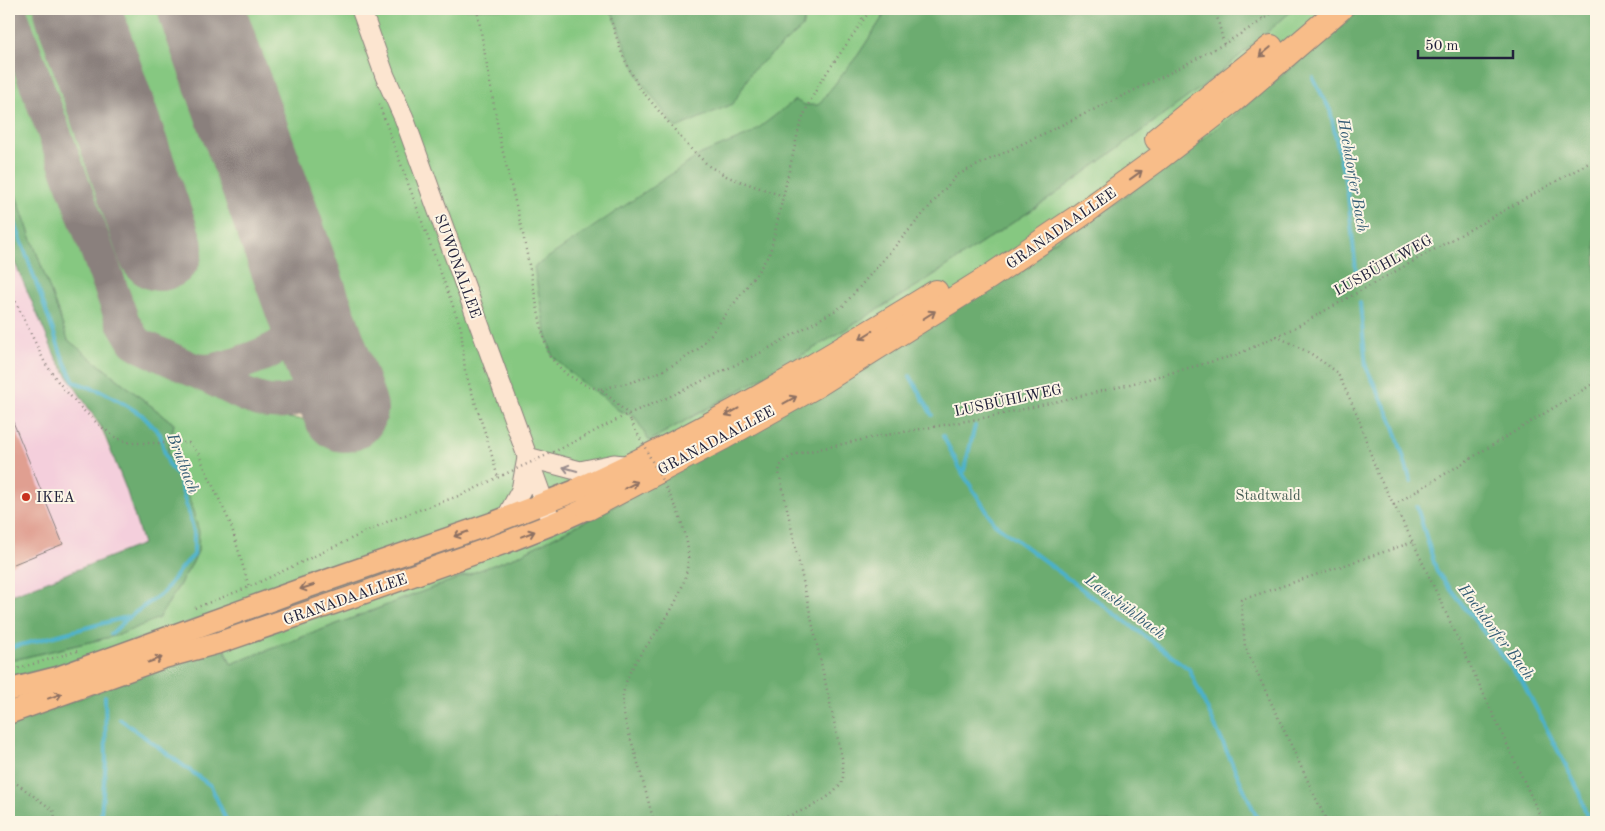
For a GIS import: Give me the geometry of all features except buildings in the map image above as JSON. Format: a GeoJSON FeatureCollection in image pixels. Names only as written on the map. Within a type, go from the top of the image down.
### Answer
{"type":"FeatureCollection","features":[{"type":"Feature","properties":{"kind":"highway","name":"GRANADAALLEE"},"geometry":{"type":"LineString","coordinates":[[584,498],[632,465],[716,422],[821,363],[978,265],[1146,148],[1222,88],[1316,9]]}},
{"type":"Feature","properties":{"kind":"highway","name":"GRANADAALLEE"},"geometry":{"type":"LineString","coordinates":[[584,498],[724,437],[814,387],[989,277],[1078,217],[1155,161],[1234,100],[1340,9]]}},
{"type":"Feature","properties":{"kind":"main road","name":"GRANADAALLEE"},"geometry":{"type":"LineString","coordinates":[[9,690],[56,678],[298,590],[544,504],[584,498]]}},
{"type":"Feature","properties":{"kind":"main road","name":"GRANADAALLEE"},"geometry":{"type":"LineString","coordinates":[[9,713],[162,658],[221,642],[349,598],[552,524],[584,498]]}},
{"type":"Feature","properties":{"kind":"street","name":"SUWONALLEE"},"geometry":{"type":"LineString","coordinates":[[361,9],[404,118],[552,524]]}},
{"type":"Feature","properties":{"kind":"street"},"geometry":{"type":"LineString","coordinates":[[506,518],[521,490],[527,457],[580,471],[614,464],[632,465]]}},
{"type":"Feature","properties":{"kind":"path"},"geometry":{"type":"LineString","coordinates":[[477,9],[500,140],[523,234],[542,331],[550,357],[566,374],[589,387],[601,388],[632,382],[660,372],[682,360],[698,348],[722,320],[770,253],[800,128],[807,107],[821,81],[871,9]]}},
{"type":"Feature","properties":{"kind":"path"},"geometry":{"type":"LineString","coordinates":[[607,9],[622,54],[638,86],[689,147],[709,166],[728,177],[783,196]]}},
{"type":"Feature","properties":{"kind":"path"},"geometry":{"type":"LineString","coordinates":[[857,9],[863,20]]}},
{"type":"Feature","properties":{"kind":"path"},"geometry":{"type":"LineString","coordinates":[[1215,9],[1224,44]]}},
{"type":"Feature","properties":{"kind":"path"},"geometry":{"type":"LineString","coordinates":[[1257,9],[1263,20]]}},
{"type":"Feature","properties":{"kind":"path"},"geometry":{"type":"LineString","coordinates":[[195,608],[249,587],[391,520],[464,494],[562,448],[628,414],[669,397],[764,351],[843,306],[956,174],[1160,78],[1224,44],[1263,20],[1276,9]]}},
{"type":"Feature","properties":{"kind":"path"},"geometry":{"type":"LineString","coordinates":[[378,100],[461,328],[465,371],[498,478]]}},
{"type":"Feature","properties":{"kind":"path","name":"LUSBÜHLWEG"},"geometry":{"type":"LineString","coordinates":[[773,822],[816,804],[835,791],[843,778],[842,758],[779,472],[780,466],[785,460],[796,454],[875,437],[990,417],[1119,387],[1236,355],[1294,328],[1596,159]]}},
{"type":"Feature","properties":{"kind":"path"},"geometry":{"type":"LineString","coordinates":[[9,288],[45,363],[59,383],[98,424],[116,438],[131,443],[189,443],[198,453],[231,525],[249,587]]}},
{"type":"Feature","properties":{"kind":"path"},"geometry":{"type":"LineString","coordinates":[[1276,336],[1310,353],[1337,372],[1357,414],[1378,475],[1412,542],[1543,822]]}},
{"type":"Feature","properties":{"kind":"path"},"geometry":{"type":"LineString","coordinates":[[1394,505],[1596,382]]}},
{"type":"Feature","properties":{"kind":"path"},"geometry":{"type":"LineString","coordinates":[[601,388],[628,414],[676,507],[685,531],[688,552],[684,578],[672,608],[663,624],[634,664],[627,681],[623,701],[625,719],[654,822]]}},
{"type":"Feature","properties":{"kind":"path"},"geometry":{"type":"LineString","coordinates":[[1327,822],[1245,647],[1241,600],[1412,542]]}},
{"type":"Feature","properties":{"kind":"path"},"geometry":{"type":"LineString","coordinates":[[9,671],[80,650]]}},
{"type":"Feature","properties":{"kind":"path"},"geometry":{"type":"LineString","coordinates":[[9,778],[53,810],[56,822]]}},
{"type":"Feature","properties":{"kind":"shaded area"},"geometry":{"type":"Polygon","coordinates":[[[9,249],[56,358],[101,429],[126,489],[143,544],[9,596],[9,249]]]}},
{"type":"Feature","properties":{"kind":"green space"},"geometry":{"type":"Polygon","coordinates":[[[18,9],[170,9],[283,318],[279,336],[273,344],[262,351],[246,357],[216,367],[207,367],[179,357],[143,338],[136,332],[18,9]]]}},
{"type":"Feature","properties":{"kind":"green space"},"geometry":{"type":"Polygon","coordinates":[[[230,9],[888,9],[858,55],[594,391],[618,410],[635,417],[649,441],[811,350],[920,284],[1050,198],[1215,77],[1294,9],[1362,9],[1236,114],[1108,209],[625,501],[517,556],[231,664],[213,614],[62,665],[9,678],[9,661],[119,635],[168,604],[198,551],[183,477],[168,453],[174,424],[68,340],[9,176],[9,28],[117,327],[129,346],[135,351],[281,418],[319,420],[372,401],[230,9]]]}},
{"type":"Feature","properties":{"kind":"green space"},"geometry":{"type":"Polygon","coordinates":[[[611,9],[807,10],[802,28],[752,71],[733,104],[676,128],[642,83],[611,9]]]}},
{"type":"Feature","properties":{"kind":"green space"},"geometry":{"type":"Polygon","coordinates":[[[888,9],[1294,9],[1215,77],[1050,198],[920,284],[811,350],[649,441],[635,417],[618,410],[568,371],[552,355],[545,330],[534,267],[701,154],[751,134],[795,100],[805,105],[818,105],[858,55],[888,9]]]}},
{"type":"Feature","properties":{"kind":"green space","name":"Stadtwald"},"geometry":{"type":"Polygon","coordinates":[[[1362,9],[1596,9],[1596,822],[9,822],[9,724],[223,645],[231,664],[517,556],[625,501],[1108,209],[1236,114],[1362,9]]]}},
{"type":"Feature","properties":{"kind":"green space"},"geometry":{"type":"Polygon","coordinates":[[[9,176],[68,340],[174,424],[168,453],[183,477],[199,531],[198,551],[159,618],[119,635],[9,661],[9,596],[143,544],[126,489],[102,429],[56,358],[9,249],[9,176]]]}},
{"type":"Feature","properties":{"kind":"green space"},"geometry":{"type":"Polygon","coordinates":[[[293,354],[297,360],[298,367],[293,380],[282,391],[268,395],[261,394],[243,387],[234,379],[234,374],[238,372],[293,354]]]}},
{"type":"Feature","properties":{"kind":"waterway","name":"Hochdorfer Bach"},"geometry":{"type":"LineString","coordinates":[[1313,78],[1330,110],[1348,195],[1357,280]]}},
{"type":"Feature","properties":{"kind":"waterway","name":"Brutbach"},"geometry":{"type":"LineString","coordinates":[[9,206],[62,356],[74,382],[103,392],[121,402],[142,415],[160,434],[169,465],[178,476],[194,532],[194,555],[181,568],[164,592],[129,617],[111,634]]}},
{"type":"Feature","properties":{"kind":"waterway","name":"Hochdorfer Bach"},"geometry":{"type":"LineString","coordinates":[[1360,303],[1366,367],[1393,423],[1411,482]]}},
{"type":"Feature","properties":{"kind":"waterway","name":"Lausbühlbach"},"geometry":{"type":"LineString","coordinates":[[910,376],[932,415]]}},
{"type":"Feature","properties":{"kind":"waterway"},"geometry":{"type":"LineString","coordinates":[[963,474],[975,426]]}},
{"type":"Feature","properties":{"kind":"waterway","name":"Lausbühlbach"},"geometry":{"type":"LineString","coordinates":[[943,436],[963,474],[995,524],[1189,669],[1259,822]]}},
{"type":"Feature","properties":{"kind":"waterway","name":"Hochdorfer Bach"},"geometry":{"type":"LineString","coordinates":[[1417,507],[1437,572],[1522,681],[1580,793],[1588,822]]}},
{"type":"Feature","properties":{"kind":"waterway"},"geometry":{"type":"LineString","coordinates":[[9,648],[127,617]]}},
{"type":"Feature","properties":{"kind":"waterway","name":"Brutbach"},"geometry":{"type":"LineString","coordinates":[[102,822],[101,814],[106,761],[105,696]]}},
{"type":"Feature","properties":{"kind":"waterway"},"geometry":{"type":"LineString","coordinates":[[120,719],[211,786],[227,822]]}},
{"type":"Feature","properties":{"kind":"taxiway"},"geometry":{"type":"LineString","coordinates":[[9,9],[123,322],[134,341],[244,394],[269,402],[289,401],[307,392],[320,377],[325,368],[327,358]]}},
{"type":"Feature","properties":{"kind":"taxiway"},"geometry":{"type":"LineString","coordinates":[[191,369],[210,371],[222,368],[260,356],[280,346],[296,332],[301,323],[304,312],[303,292]]}},
{"type":"Feature","properties":{"kind":"runway"},"geometry":{"type":"LineString","coordinates":[[77,9],[160,248]]}},
{"type":"Feature","properties":{"kind":"runway"},"geometry":{"type":"LineString","coordinates":[[201,9],[345,409]]}},
{"type":"Feature","properties":{"kind":"place","name":"IKEA"},"geometry":{"type":"Point","coordinates":[26,497]}}]}
